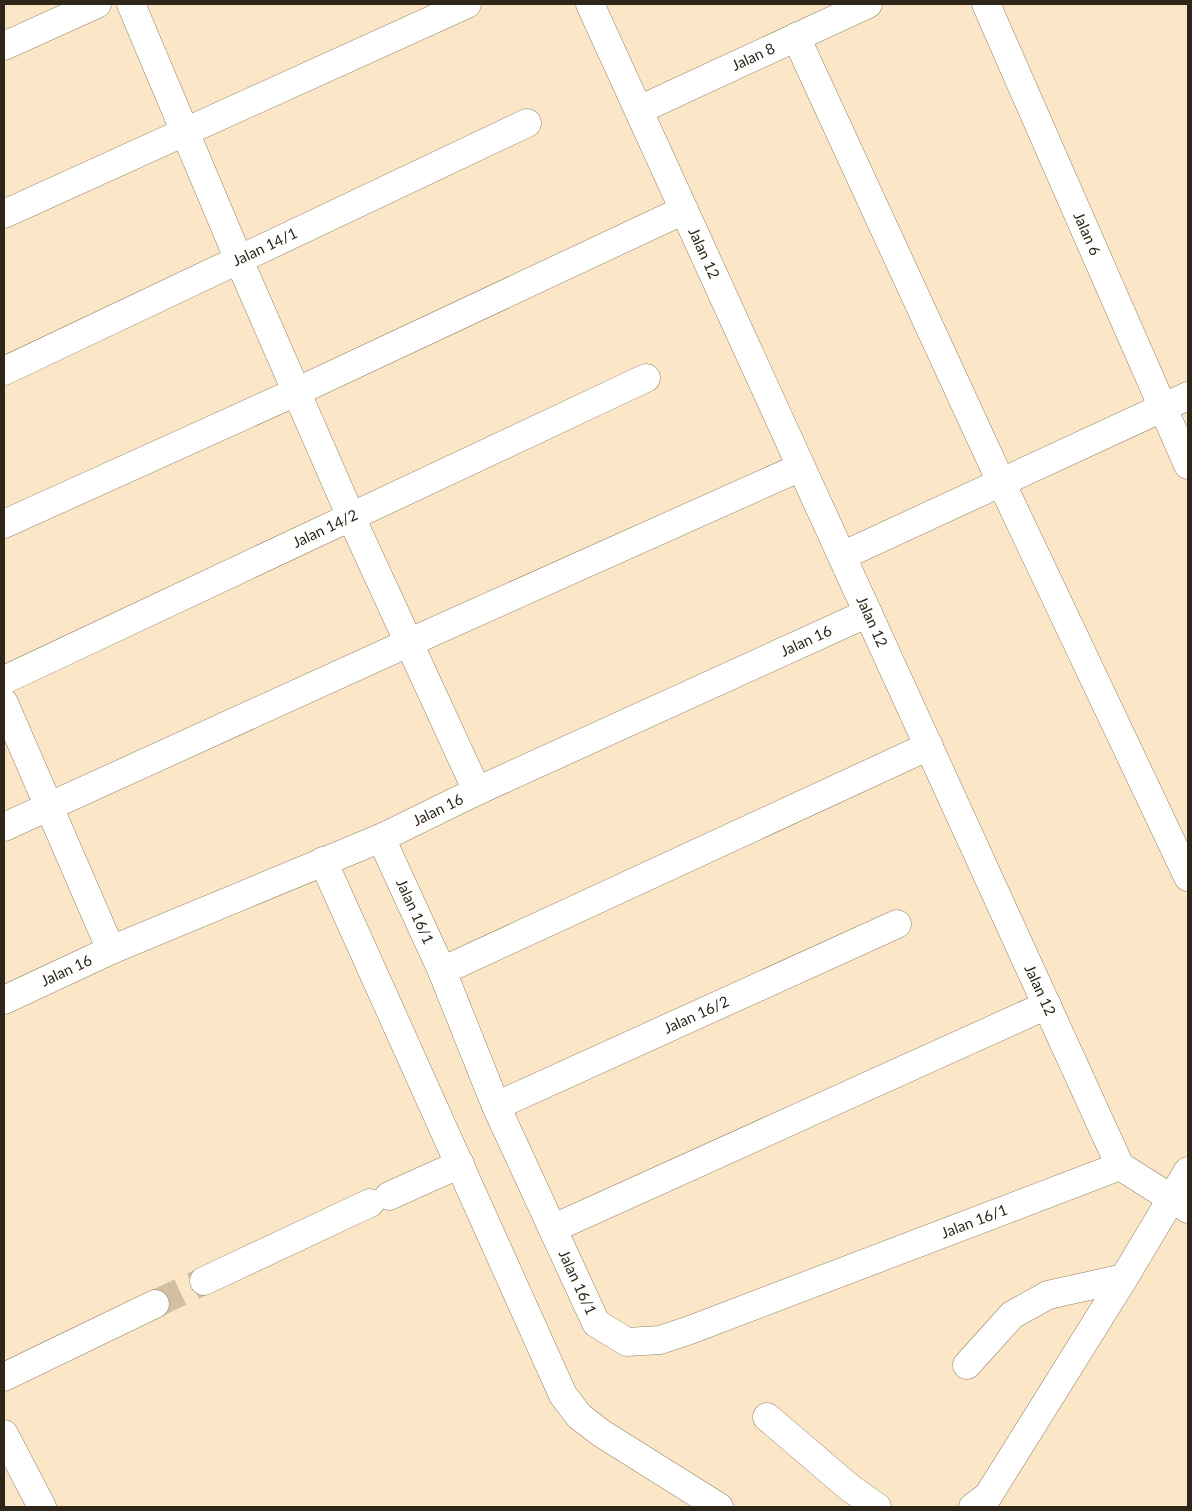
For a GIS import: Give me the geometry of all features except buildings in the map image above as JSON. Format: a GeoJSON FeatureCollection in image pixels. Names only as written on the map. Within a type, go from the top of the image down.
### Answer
{"type":"FeatureCollection","features":[{"type":"Feature","properties":{"kind":"street"},"geometry":{"type":"LineString","coordinates":[[4,46],[54,13],[97,4]]}},
{"type":"Feature","properties":{"kind":"street"},"geometry":{"type":"LineString","coordinates":[[131,4],[296,392],[408,643],[477,791]]}},
{"type":"Feature","properties":{"kind":"street"},"geometry":{"type":"LineString","coordinates":[[4,214],[467,4]]}},
{"type":"Feature","properties":{"kind":"street","name":"Jalan 12"},"geometry":{"type":"LineString","coordinates":[[590,4],[1120,1166]]}},
{"type":"Feature","properties":{"kind":"street","name":"Jalan 8"},"geometry":{"type":"LineString","coordinates":[[639,110],[868,4]]}},
{"type":"Feature","properties":{"kind":"street","name":"Jalan 6"},"geometry":{"type":"LineString","coordinates":[[986,4],[1188,465]]}},
{"type":"Feature","properties":{"kind":"street"},"geometry":{"type":"LineString","coordinates":[[796,37],[1001,482],[1188,877]]}},
{"type":"Feature","properties":{"kind":"street","name":"Jalan 14/1"},"geometry":{"type":"LineString","coordinates":[[4,372],[528,123]]}},
{"type":"Feature","properties":{"kind":"street"},"geometry":{"type":"LineString","coordinates":[[4,524],[296,392],[684,210]]}},
{"type":"Feature","properties":{"kind":"street","name":"Jalan 14/2"},"geometry":{"type":"LineString","coordinates":[[4,680],[646,378]]}},
{"type":"Feature","properties":{"kind":"street"},"geometry":{"type":"LineString","coordinates":[[842,556],[1188,396]]}},
{"type":"Feature","properties":{"kind":"street"},"geometry":{"type":"LineString","coordinates":[[4,827],[408,643],[802,467]]}},
{"type":"Feature","properties":{"kind":"street","name":"Jalan 16"},"geometry":{"type":"LineString","coordinates":[[4,1000],[111,950],[381,838],[477,791],[868,613]]}},
{"type":"Feature","properties":{"kind":"street"},"geometry":{"type":"LineString","coordinates":[[4,704],[111,950]]}},
{"type":"Feature","properties":{"kind":"street"},"geometry":{"type":"LineString","coordinates":[[442,971],[929,746]]}},
{"type":"Feature","properties":{"kind":"street","name":"Jalan 16/1"},"geometry":{"type":"LineString","coordinates":[[381,838],[442,971],[496,1106],[554,1228],[596,1323],[627,1342],[660,1340],[690,1330],[1120,1166]]}},
{"type":"Feature","properties":{"kind":"street"},"geometry":{"type":"LineString","coordinates":[[323,861],[563,1395],[579,1416],[601,1433],[719,1507]]}},
{"type":"Feature","properties":{"kind":"street","name":"Jalan 16/2"},"geometry":{"type":"LineString","coordinates":[[496,1106],[897,924]]}},
{"type":"Feature","properties":{"kind":"street"},"geometry":{"type":"LineString","coordinates":[[554,1228],[1047,1005]]}},
{"type":"Feature","properties":{"kind":"street"},"geometry":{"type":"LineString","coordinates":[[204,1282],[460,1164]]}},
{"type":"Feature","properties":{"kind":"street"},"geometry":{"type":"LineString","coordinates":[[1120,1166],[1180,1204]]}},
{"type":"Feature","properties":{"kind":"street"},"geometry":{"type":"LineString","coordinates":[[973,1507],[988,1496],[1124,1278],[1180,1204],[1188,1171]]}},
{"type":"Feature","properties":{"kind":"street"},"geometry":{"type":"LineString","coordinates":[[967,1365],[1012,1315],[1048,1295],[1124,1278]]}},
{"type":"Feature","properties":{"kind":"street"},"geometry":{"type":"LineString","coordinates":[[4,1377],[155,1304]]}},
{"type":"Feature","properties":{"kind":"street"},"geometry":{"type":"LineString","coordinates":[[767,1417],[850,1488],[877,1507]]}},
{"type":"Feature","properties":{"kind":"street"},"geometry":{"type":"LineString","coordinates":[[4,1434],[42,1507]]}},
{"type":"Feature","properties":{"kind":"tunnel"},"geometry":{"type":"LineString","coordinates":[[155,1304],[204,1281]]}}]}
